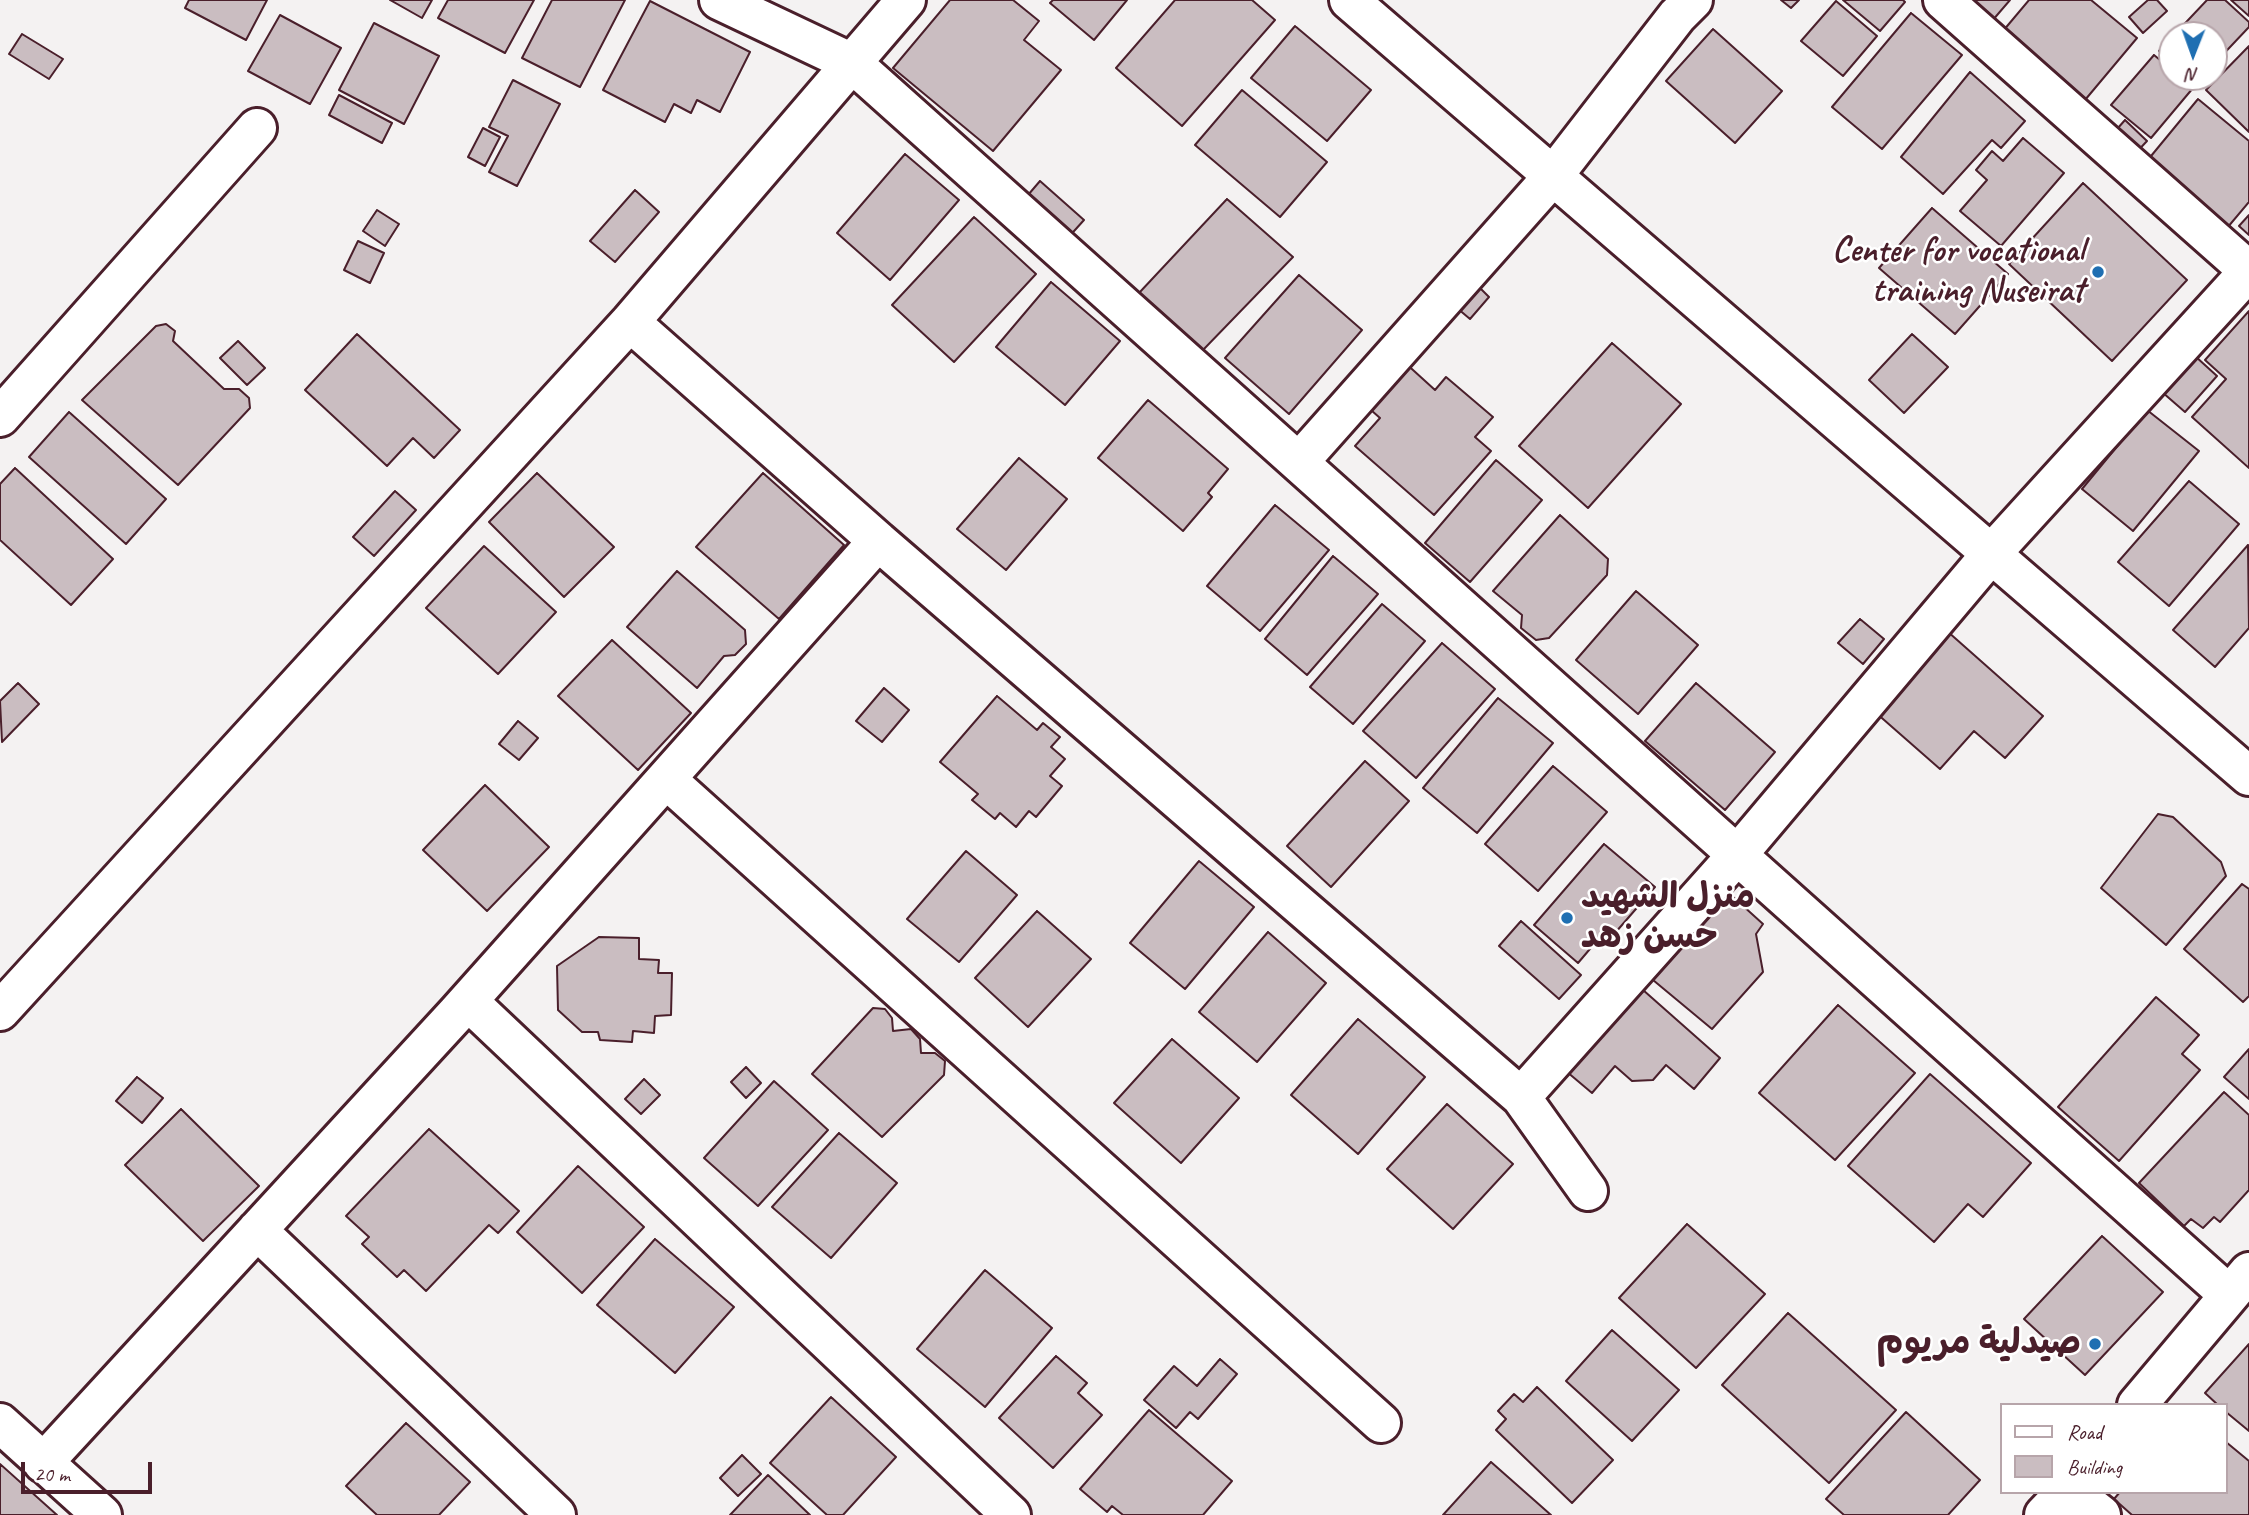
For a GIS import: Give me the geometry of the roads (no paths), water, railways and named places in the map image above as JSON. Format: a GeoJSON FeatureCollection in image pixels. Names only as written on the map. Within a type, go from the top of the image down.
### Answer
{"type":"FeatureCollection","features":[{"type":"Feature","properties":{"kind":"street"},"geometry":{"type":"LineString","coordinates":[[719,0],[852,63],[1738,854],[2238,1283],[2139,1403]]}},
{"type":"Feature","properties":{"kind":"street"},"geometry":{"type":"LineString","coordinates":[[0,1011],[630,322],[906,0]]}},
{"type":"Feature","properties":{"kind":"street"},"geometry":{"type":"LineString","coordinates":[[1349,0],[2249,776]]}},
{"type":"Feature","properties":{"kind":"street"},"geometry":{"type":"LineString","coordinates":[[1299,462],[1552,176],[1677,16],[1693,0]]}},
{"type":"Feature","properties":{"kind":"street"},"geometry":{"type":"LineString","coordinates":[[1521,1097],[1738,854],[1992,554],[2249,271],[1943,0]]}},
{"type":"Feature","properties":{"kind":"street"},"geometry":{"type":"LineString","coordinates":[[0,416],[257,128]]}},
{"type":"Feature","properties":{"kind":"street"},"geometry":{"type":"LineString","coordinates":[[630,322],[878,541],[1521,1097],[1588,1191]]}},
{"type":"Feature","properties":{"kind":"street"},"geometry":{"type":"LineString","coordinates":[[43,1463],[468,1001],[878,541]]}},
{"type":"Feature","properties":{"kind":"street"},"geometry":{"type":"LineString","coordinates":[[666,779],[1381,1423]]}},
{"type":"Feature","properties":{"kind":"street"},"geometry":{"type":"LineString","coordinates":[[468,1001],[1011,1515]]}},
{"type":"Feature","properties":{"kind":"street"},"geometry":{"type":"LineString","coordinates":[[257,1230],[556,1515]]}},
{"type":"Feature","properties":{"kind":"street"},"geometry":{"type":"LineString","coordinates":[[0,1423],[102,1515]]}},
{"type":"Feature","properties":{"kind":"street"},"geometry":{"type":"LineString","coordinates":[[2044,1515],[2064,1494]]}},
{"type":"Feature","properties":{"kind":"street"},"geometry":{"type":"LineString","coordinates":[[2075,1494],[2101,1515]]}},
{"type":"Feature","properties":{"kind":"place","name":"Center for vocational training Nuseirat"},"geometry":{"type":"Point","coordinates":[2098,272]}},
{"type":"Feature","properties":{"kind":"place","name":"منزل الشهيد حسن زهد"},"geometry":{"type":"Point","coordinates":[1567,918]}},
{"type":"Feature","properties":{"kind":"place","name":"صيدلية مريوم"},"geometry":{"type":"Point","coordinates":[2095,1344]}}]}
